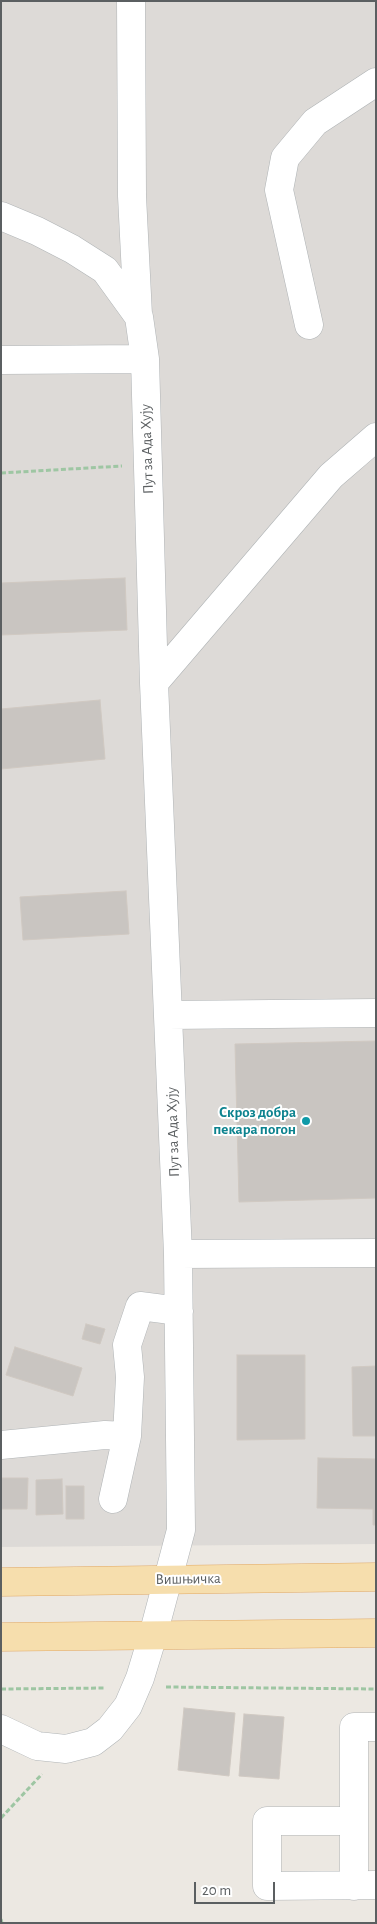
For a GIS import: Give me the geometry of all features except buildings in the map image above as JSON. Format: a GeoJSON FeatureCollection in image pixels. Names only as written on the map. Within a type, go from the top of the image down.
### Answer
{"type":"FeatureCollection","features":[{"type":"Feature","properties":{"kind":"main road","name":"Вишњичка"},"geometry":{"type":"LineString","coordinates":[[1,1582],[376,1577]]}},
{"type":"Feature","properties":{"kind":"main road"},"geometry":{"type":"LineString","coordinates":[[1,1637],[376,1634]]}},
{"type":"Feature","properties":{"kind":"lane","name":"Пут за Ада Хују"},"geometry":{"type":"LineString","coordinates":[[66,1749],[93,1742],[110,1729],[128,1706],[154,1636],[180,1530],[178,1254],[154,683],[145,359],[139,317],[132,196],[131,1]]}},
{"type":"Feature","properties":{"kind":"lane"},"geometry":{"type":"LineString","coordinates":[[309,325],[279,190],[285,158],[314,122],[376,82]]}},
{"type":"Feature","properties":{"kind":"lane"},"geometry":{"type":"LineString","coordinates":[[1,216],[44,234],[105,270],[139,317]]}},
{"type":"Feature","properties":{"kind":"lane"},"geometry":{"type":"LineString","coordinates":[[1,360],[145,359]]}},
{"type":"Feature","properties":{"kind":"lane"},"geometry":{"type":"LineString","coordinates":[[154,683],[331,476],[376,437]]}},
{"type":"Feature","properties":{"kind":"lane"},"geometry":{"type":"LineString","coordinates":[[168,1016],[376,1013]]}},
{"type":"Feature","properties":{"kind":"lane"},"geometry":{"type":"LineString","coordinates":[[178,1254],[376,1252]]}},
{"type":"Feature","properties":{"kind":"lane"},"geometry":{"type":"LineString","coordinates":[[113,1499],[127,1436],[130,1377],[127,1345],[140,1306],[179,1311]]}},
{"type":"Feature","properties":{"kind":"lane"},"geometry":{"type":"LineString","coordinates":[[1,1445],[106,1434],[127,1436]]}},
{"type":"Feature","properties":{"kind":"lane"},"geometry":{"type":"LineString","coordinates":[[354,1821],[267,1822],[266,1886],[365,1886],[354,1821],[354,1727],[376,1727]]}},
{"type":"Feature","properties":{"kind":"lane"},"geometry":{"type":"LineString","coordinates":[[1,1729],[37,1746],[66,1749]]}},
{"type":"Feature","properties":{"kind":"path"},"geometry":{"type":"LineString","coordinates":[[1,472],[148,465]]}},
{"type":"Feature","properties":{"kind":"path"},"geometry":{"type":"LineString","coordinates":[[1,1689],[136,1687],[376,1689]]}},
{"type":"Feature","properties":{"kind":"path"},"geometry":{"type":"LineString","coordinates":[[1,1818],[66,1749]]}},
{"type":"Feature","properties":{"kind":"path"},"geometry":{"type":"LineString","coordinates":[[1,1919],[2,1923]]}},
{"type":"Feature","properties":{"kind":"shaded area"},"geometry":{"type":"Polygon","coordinates":[[[1,1],[376,1],[376,1544],[1,1547],[1,1]]]}},
{"type":"Feature","properties":{"kind":"place","name":"Скроз добра пекара погон"},"geometry":{"type":"Point","coordinates":[306,1121]}}]}
